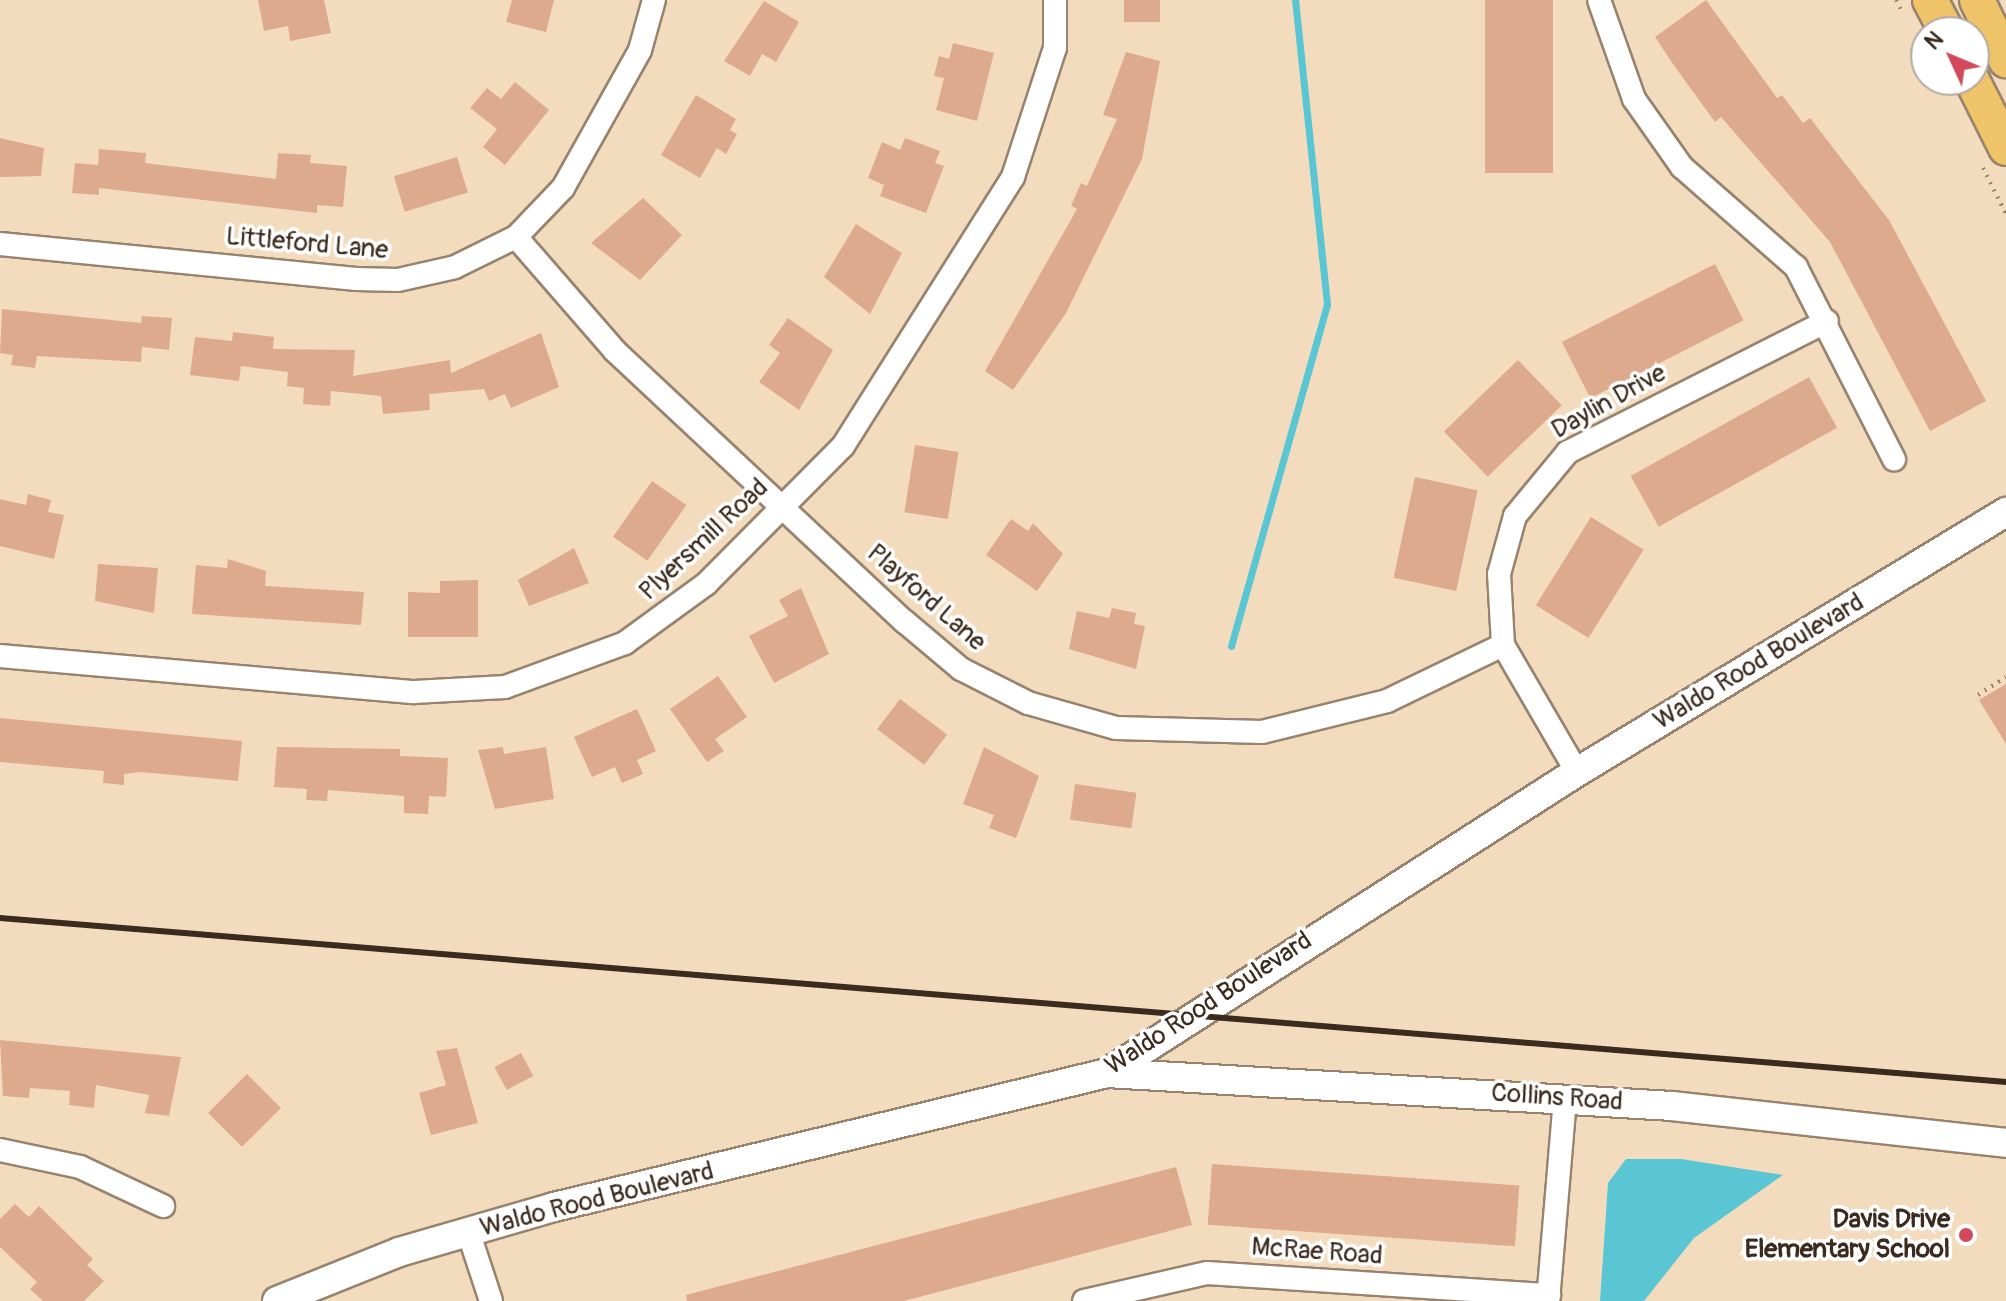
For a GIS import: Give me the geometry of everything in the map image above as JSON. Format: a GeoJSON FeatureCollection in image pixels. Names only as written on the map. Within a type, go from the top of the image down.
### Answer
{"type":"FeatureCollection","features":[{"type":"Feature","properties":{"kind":"main road"},"geometry":{"type":"LineString","coordinates":[[1977,0],[2006,60]]}},
{"type":"Feature","properties":{"kind":"main road"},"geometry":{"type":"LineString","coordinates":[[1980,96],[2006,148]]}},
{"type":"Feature","properties":{"kind":"street","name":"Littleford Lane"},"geometry":{"type":"LineString","coordinates":[[0,244],[398,280],[455,267],[516,237],[563,188],[640,50],[654,0]]}},
{"type":"Feature","properties":{"kind":"street","name":"Plyersmill Road"},"geometry":{"type":"LineString","coordinates":[[0,656],[414,692],[505,687],[589,661],[668,616],[843,446],[1013,177],[1055,48],[1055,0]]}},
{"type":"Feature","properties":{"kind":"street"},"geometry":{"type":"LineString","coordinates":[[1599,0],[1617,62],[1653,129],[1682,167],[1785,253],[1827,321],[1894,459]]}},
{"type":"Feature","properties":{"kind":"street","name":"Playford Lane"},"geometry":{"type":"LineString","coordinates":[[516,237],[615,351],[961,669],[1028,703],[1116,728],[1221,735],[1308,723],[1387,701],[1503,645]]}},
{"type":"Feature","properties":{"kind":"street","name":"Daylin Drive"},"geometry":{"type":"LineString","coordinates":[[1577,772],[1503,645],[1499,574],[1506,542],[1547,471],[1592,438],[1827,321]]}},
{"type":"Feature","properties":{"kind":"street","name":"Waldo Rood Boulevard"},"geometry":{"type":"LineString","coordinates":[[277,1301],[468,1231],[1107,1073],[1577,772],[2006,512]]}},
{"type":"Feature","properties":{"kind":"street","name":"Collins Road"},"geometry":{"type":"LineString","coordinates":[[1107,1073],[1565,1100],[2006,1143]]}},
{"type":"Feature","properties":{"kind":"street"},"geometry":{"type":"LineString","coordinates":[[1549,1298],[1565,1100]]}},
{"type":"Feature","properties":{"kind":"street"},"geometry":{"type":"LineString","coordinates":[[0,1150],[80,1167],[163,1206]]}},
{"type":"Feature","properties":{"kind":"street"},"geometry":{"type":"LineString","coordinates":[[468,1231],[491,1301]]}},
{"type":"Feature","properties":{"kind":"street","name":"McRae Road"},"geometry":{"type":"LineString","coordinates":[[1084,1301],[1138,1294],[1207,1273],[1549,1298]]}},
{"type":"Feature","properties":{"kind":"path"},"geometry":{"type":"LineString","coordinates":[[1978,695],[2006,677]]}},
{"type":"Feature","properties":{"kind":"water"},"geometry":{"type":"Polygon","coordinates":[[[1626,1159],[1681,1159],[1783,1175],[1694,1238],[1644,1301],[1600,1301],[1608,1183],[1626,1159]]]}},
{"type":"Feature","properties":{"kind":"building"},"geometry":{"type":"Polygon","coordinates":[[[258,0],[324,0],[331,33],[290,41],[288,26],[264,31],[258,0]]]}},
{"type":"Feature","properties":{"kind":"building"},"geometry":{"type":"Polygon","coordinates":[[[512,0],[554,0],[546,32],[506,22],[512,0]]]}},
{"type":"Feature","properties":{"kind":"building"},"geometry":{"type":"Polygon","coordinates":[[[1124,0],[1160,0],[1160,22],[1124,22],[1124,0]]]}},
{"type":"Feature","properties":{"kind":"building"},"geometry":{"type":"Polygon","coordinates":[[[1485,0],[1553,0],[1553,173],[1485,173],[1485,0]]]}},
{"type":"Feature","properties":{"kind":"building"},"geometry":{"type":"Polygon","coordinates":[[[1706,0],[1777,98],[1782,95],[1803,123],[1810,118],[1889,220],[1986,401],[1930,431],[1830,242],[1721,117],[1715,122],[1675,67],[1655,37],[1706,0]]]}},
{"type":"Feature","properties":{"kind":"building"},"geometry":{"type":"Polygon","coordinates":[[[764,1],[799,22],[776,62],[762,54],[750,76],[724,61],[764,1]]]}},
{"type":"Feature","properties":{"kind":"building"},"geometry":{"type":"Polygon","coordinates":[[[953,43],[994,53],[977,121],[936,110],[944,78],[934,76],[939,56],[949,59],[953,43]]]}},
{"type":"Feature","properties":{"kind":"building"},"geometry":{"type":"Polygon","coordinates":[[[1126,52],[1160,61],[1142,159],[1066,313],[1013,390],[985,371],[1077,209],[1071,206],[1081,183],[1087,186],[1117,119],[1103,115],[1126,52]]]}},
{"type":"Feature","properties":{"kind":"building"},"geometry":{"type":"Polygon","coordinates":[[[515,82],[549,110],[505,165],[483,147],[497,129],[470,108],[487,88],[501,99],[515,82]]]}},
{"type":"Feature","properties":{"kind":"building"},"geometry":{"type":"Polygon","coordinates":[[[696,95],[736,119],[730,130],[737,134],[726,154],[717,148],[700,178],[661,155],[696,95]]]}},
{"type":"Feature","properties":{"kind":"building"},"geometry":{"type":"Polygon","coordinates":[[[0,138],[44,148],[41,176],[0,177],[0,138]]]}},
{"type":"Feature","properties":{"kind":"building"},"geometry":{"type":"Polygon","coordinates":[[[905,138],[940,151],[935,163],[944,166],[926,213],[880,196],[884,185],[868,178],[882,142],[900,150],[905,138]]]}},
{"type":"Feature","properties":{"kind":"building"},"geometry":{"type":"Polygon","coordinates":[[[99,149],[146,153],[145,163],[276,179],[278,153],[311,155],[310,163],[347,166],[343,207],[317,205],[317,213],[99,188],[99,195],[72,193],[75,163],[98,165],[99,149]]]}},
{"type":"Feature","properties":{"kind":"building"},"geometry":{"type":"Polygon","coordinates":[[[457,157],[468,192],[405,212],[394,176],[457,157]]]}},
{"type":"Feature","properties":{"kind":"building"},"geometry":{"type":"Polygon","coordinates":[[[643,198],[682,235],[640,280],[591,243],[643,198]]]}},
{"type":"Feature","properties":{"kind":"building"},"geometry":{"type":"Polygon","coordinates":[[[856,224],[902,253],[870,314],[824,277],[856,224]]]}},
{"type":"Feature","properties":{"kind":"building"},"geometry":{"type":"Polygon","coordinates":[[[1715,264],[1744,320],[1590,398],[1562,342],[1715,264]]]}},
{"type":"Feature","properties":{"kind":"building"},"geometry":{"type":"Polygon","coordinates":[[[2,309],[141,323],[142,316],[172,318],[169,350],[142,347],[141,362],[37,356],[35,368],[11,365],[13,355],[0,353],[2,309]]]}},
{"type":"Feature","properties":{"kind":"building"},"geometry":{"type":"Polygon","coordinates":[[[788,318],[833,350],[799,410],[759,382],[780,353],[769,345],[788,318]]]}},
{"type":"Feature","properties":{"kind":"building"},"geometry":{"type":"Polygon","coordinates":[[[233,332],[274,337],[273,349],[355,350],[353,376],[450,360],[451,373],[541,333],[559,387],[511,408],[505,394],[489,401],[484,389],[429,394],[430,410],[383,414],[381,396],[331,391],[330,406],[303,404],[304,388],[287,386],[288,372],[241,366],[239,381],[190,375],[195,337],[232,341],[233,332]]]}},
{"type":"Feature","properties":{"kind":"building"},"geometry":{"type":"Polygon","coordinates":[[[1518,360],[1562,405],[1488,477],[1444,432],[1518,360]]]}},
{"type":"Feature","properties":{"kind":"building"},"geometry":{"type":"Polygon","coordinates":[[[1809,377],[1837,428],[1659,527],[1631,476],[1809,377]]]}},
{"type":"Feature","properties":{"kind":"building"},"geometry":{"type":"Polygon","coordinates":[[[915,445],[958,452],[948,519],[904,512],[915,445]]]}},
{"type":"Feature","properties":{"kind":"building"},"geometry":{"type":"Polygon","coordinates":[[[1415,477],[1478,490],[1456,591],[1394,578],[1415,477]]]}},
{"type":"Feature","properties":{"kind":"building"},"geometry":{"type":"Polygon","coordinates":[[[652,481],[686,505],[647,561],[613,537],[652,481]]]}},
{"type":"Feature","properties":{"kind":"building"},"geometry":{"type":"Polygon","coordinates":[[[28,494],[51,500],[48,512],[64,515],[54,559],[0,546],[0,499],[26,505],[28,494]]]}},
{"type":"Feature","properties":{"kind":"building"},"geometry":{"type":"Polygon","coordinates":[[[1591,517],[1644,550],[1588,638],[1536,605],[1591,517]]]}},
{"type":"Feature","properties":{"kind":"building"},"geometry":{"type":"Polygon","coordinates":[[[1011,519],[1028,531],[1033,523],[1063,554],[1037,591],[986,555],[1011,519]]]}},
{"type":"Feature","properties":{"kind":"building"},"geometry":{"type":"Polygon","coordinates":[[[574,548],[589,583],[529,606],[518,580],[574,548]]]}},
{"type":"Feature","properties":{"kind":"building"},"geometry":{"type":"Polygon","coordinates":[[[228,559],[266,571],[265,586],[364,592],[361,625],[192,614],[196,565],[227,568],[228,559]]]}},
{"type":"Feature","properties":{"kind":"building"},"geometry":{"type":"Polygon","coordinates":[[[98,564],[158,568],[154,613],[95,601],[98,564]]]}},
{"type":"Feature","properties":{"kind":"building"},"geometry":{"type":"Polygon","coordinates":[[[478,580],[478,637],[408,637],[408,592],[440,593],[440,581],[478,580]]]}},
{"type":"Feature","properties":{"kind":"building"},"geometry":{"type":"Polygon","coordinates":[[[801,588],[829,654],[774,683],[749,636],[788,616],[779,600],[801,588]]]}},
{"type":"Feature","properties":{"kind":"building"},"geometry":{"type":"Polygon","coordinates":[[[1112,608],[1136,613],[1134,624],[1145,626],[1136,669],[1069,649],[1077,611],[1109,618],[1112,608]]]}},
{"type":"Feature","properties":{"kind":"building"},"geometry":{"type":"Polygon","coordinates":[[[718,676],[747,717],[715,739],[724,751],[707,762],[670,709],[718,676]]]}},
{"type":"Feature","properties":{"kind":"building"},"geometry":{"type":"Polygon","coordinates":[[[2006,684],[2006,744],[1979,700],[2006,684]]]}},
{"type":"Feature","properties":{"kind":"building"},"geometry":{"type":"Polygon","coordinates":[[[900,699],[947,735],[924,765],[877,729],[900,699]]]}},
{"type":"Feature","properties":{"kind":"building"},"geometry":{"type":"Polygon","coordinates":[[[637,709],[656,751],[637,760],[643,774],[622,783],[615,767],[592,777],[574,737],[637,709]]]}},
{"type":"Feature","properties":{"kind":"building"},"geometry":{"type":"Polygon","coordinates":[[[0,718],[242,741],[238,781],[141,772],[124,774],[124,785],[103,783],[104,771],[0,762],[0,718]]]}},
{"type":"Feature","properties":{"kind":"building"},"geometry":{"type":"Polygon","coordinates":[[[277,747],[400,749],[400,756],[448,758],[446,797],[429,796],[428,814],[404,813],[404,796],[328,790],[327,801],[306,800],[307,789],[274,787],[277,747]]]}},
{"type":"Feature","properties":{"kind":"building"},"geometry":{"type":"Polygon","coordinates":[[[503,747],[504,754],[546,747],[554,799],[495,809],[478,750],[503,747]]]}},
{"type":"Feature","properties":{"kind":"building"},"geometry":{"type":"Polygon","coordinates":[[[984,747],[1039,776],[1016,838],[989,828],[994,815],[963,804],[984,747]]]}},
{"type":"Feature","properties":{"kind":"building"},"geometry":{"type":"Polygon","coordinates":[[[1075,784],[1136,793],[1131,828],[1070,820],[1075,784]]]}},
{"type":"Feature","properties":{"kind":"building"},"geometry":{"type":"Polygon","coordinates":[[[0,1040],[181,1057],[169,1116],[145,1113],[149,1095],[96,1085],[94,1108],[69,1105],[70,1091],[30,1088],[29,1098],[3,1096],[0,1040]]]}},
{"type":"Feature","properties":{"kind":"building"},"geometry":{"type":"Polygon","coordinates":[[[457,1048],[478,1123],[431,1135],[419,1093],[446,1085],[436,1051],[457,1048]]]}},
{"type":"Feature","properties":{"kind":"building"},"geometry":{"type":"Polygon","coordinates":[[[521,1053],[533,1076],[507,1090],[495,1067],[521,1053]]]}},
{"type":"Feature","properties":{"kind":"building"},"geometry":{"type":"Polygon","coordinates":[[[247,1074],[281,1108],[242,1147],[208,1113],[247,1074]]]}},
{"type":"Feature","properties":{"kind":"building"},"geometry":{"type":"Polygon","coordinates":[[[1212,1164],[1519,1185],[1515,1246],[1208,1225],[1212,1164]]]}},
{"type":"Feature","properties":{"kind":"building"},"geometry":{"type":"Polygon","coordinates":[[[1176,1167],[1192,1225],[904,1301],[687,1301],[686,1295],[1176,1167]]]}},
{"type":"Feature","properties":{"kind":"building"},"geometry":{"type":"Polygon","coordinates":[[[15,1204],[29,1217],[39,1206],[93,1259],[87,1265],[104,1281],[84,1301],[43,1301],[30,1289],[37,1282],[0,1247],[0,1219],[15,1204]]]}},
{"type":"Feature","properties":{"kind":"waterway"},"geometry":{"type":"LineString","coordinates":[[1231,646],[1327,304],[1295,0]]}},
{"type":"Feature","properties":{"kind":"railway"},"geometry":{"type":"LineString","coordinates":[[0,918],[2006,1082]]}},
{"type":"Feature","properties":{"kind":"place","name":"Davis Drive Elementary School"},"geometry":{"type":"Point","coordinates":[1966,1235]}}]}
